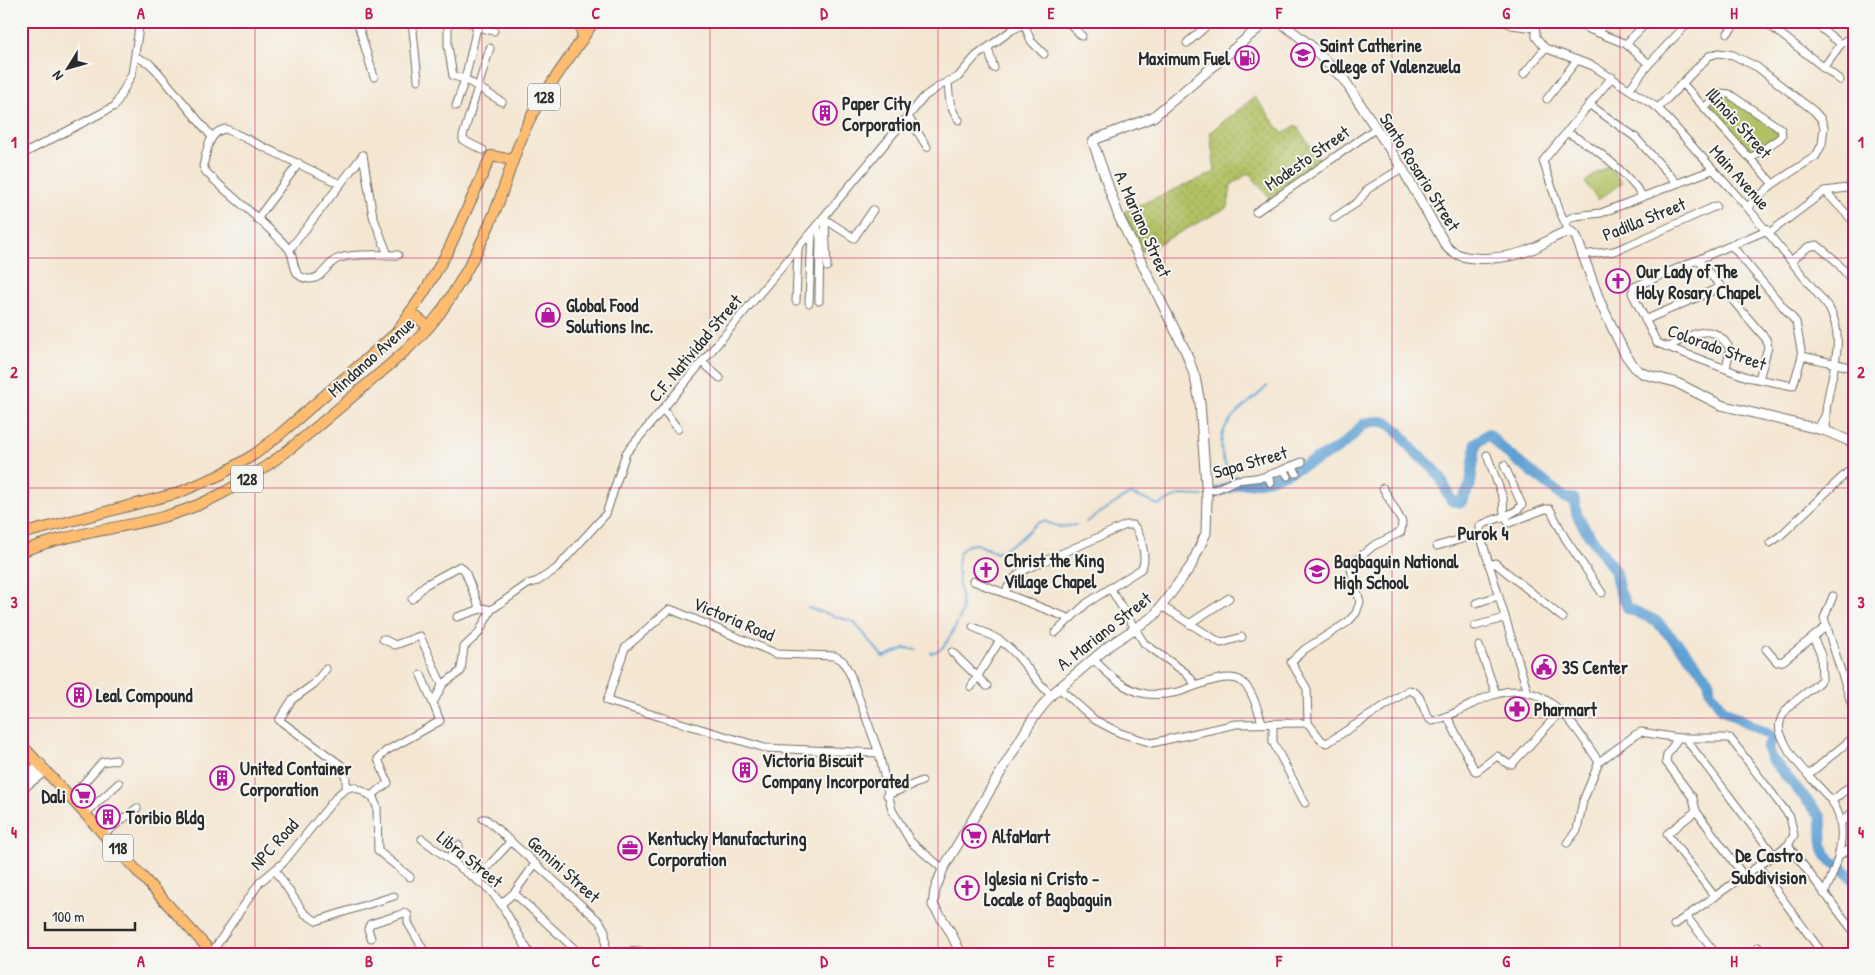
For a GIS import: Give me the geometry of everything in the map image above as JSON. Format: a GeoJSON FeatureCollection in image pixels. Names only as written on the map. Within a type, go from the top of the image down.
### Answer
{"type":"FeatureCollection","features":[{"type":"Feature","properties":{"kind":"main road"},"geometry":{"type":"LineString","coordinates":[[580,21],[583,39]]}},
{"type":"Feature","properties":{"kind":"main road","name":"Mindanao Avenue"},"geometry":{"type":"LineString","coordinates":[[21,552],[52,542],[155,520],[207,502],[242,483],[287,452],[390,365],[429,327],[457,287],[481,242],[532,116],[594,21]]}},
{"type":"Feature","properties":{"kind":"main road"},"geometry":{"type":"LineString","coordinates":[[487,153],[513,160]]}},
{"type":"Feature","properties":{"kind":"main road","name":"Mindanao Avenue"},"geometry":{"type":"LineString","coordinates":[[21,534],[178,493],[220,475],[255,454],[388,343],[448,251],[487,153]]}},
{"type":"Feature","properties":{"kind":"main road"},"geometry":{"type":"LineString","coordinates":[[410,312],[429,327]]}},
{"type":"Feature","properties":{"kind":"main road"},"geometry":{"type":"LineString","coordinates":[[109,511],[113,529]]}},
{"type":"Feature","properties":{"kind":"main road","name":"118"},"geometry":{"type":"LineString","coordinates":[[21,744],[212,953]]}},
{"type":"Feature","properties":{"kind":"street"},"geometry":{"type":"LineString","coordinates":[[21,155],[115,106],[129,84],[136,57],[137,34],[140,21]]}},
{"type":"Feature","properties":{"kind":"street"},"geometry":{"type":"LineString","coordinates":[[357,21],[374,77]]}},
{"type":"Feature","properties":{"kind":"street"},"geometry":{"type":"LineString","coordinates":[[412,21],[418,80]]}},
{"type":"Feature","properties":{"kind":"street"},"geometry":{"type":"LineString","coordinates":[[494,31],[474,24],[449,21],[448,46],[453,76],[465,79],[502,102]]}},
{"type":"Feature","properties":{"kind":"street"},"geometry":{"type":"LineString","coordinates":[[1067,21],[1082,36]]}},
{"type":"Feature","properties":{"kind":"street"},"geometry":{"type":"LineString","coordinates":[[1187,43],[1212,21]]}},
{"type":"Feature","properties":{"kind":"street","name":"A. Mariano Street"},"geometry":{"type":"LineString","coordinates":[[961,954],[950,931],[933,906],[935,890],[943,869],[1032,720],[1051,695],[1093,658],[1154,616],[1162,607],[1201,546],[1208,524],[1198,390],[1191,363],[1128,236],[1106,183],[1092,142],[1096,138],[1153,117],[1267,21]]}},
{"type":"Feature","properties":{"kind":"street","name":"Santo Rosario Street"},"geometry":{"type":"LineString","coordinates":[[1279,21],[1310,45],[1336,71],[1402,168],[1446,246],[1452,253],[1481,258],[1510,256],[1532,250],[1569,231]]}},
{"type":"Feature","properties":{"kind":"street"},"geometry":{"type":"LineString","coordinates":[[1503,21],[1512,25],[1534,24],[1536,37],[1545,48],[1524,74]]}},
{"type":"Feature","properties":{"kind":"street"},"geometry":{"type":"LineString","coordinates":[[1569,21],[1626,44],[1650,64]]}},
{"type":"Feature","properties":{"kind":"street"},"geometry":{"type":"LineString","coordinates":[[1597,32],[1608,21]]}},
{"type":"Feature","properties":{"kind":"street"},"geometry":{"type":"LineString","coordinates":[[1626,44],[1648,21]]}},
{"type":"Feature","properties":{"kind":"street"},"geometry":{"type":"LineString","coordinates":[[1630,88],[1690,21]]}},
{"type":"Feature","properties":{"kind":"street"},"geometry":{"type":"LineString","coordinates":[[1728,33],[1737,21]]}},
{"type":"Feature","properties":{"kind":"street"},"geometry":{"type":"LineString","coordinates":[[1764,21],[1840,80]]}},
{"type":"Feature","properties":{"kind":"street"},"geometry":{"type":"LineString","coordinates":[[1812,21],[1841,44]]}},
{"type":"Feature","properties":{"kind":"street"},"geometry":{"type":"LineString","coordinates":[[1026,22],[1031,41],[1044,54]]}},
{"type":"Feature","properties":{"kind":"street","name":"C.F. Natividad Street"},"geometry":{"type":"LineString","coordinates":[[433,703],[442,685],[462,671],[464,647],[478,634],[491,610],[528,584],[538,581],[552,572],[606,514],[626,453],[933,90],[958,77],[971,61],[1012,30],[1026,22]]}},
{"type":"Feature","properties":{"kind":"street"},"geometry":{"type":"LineString","coordinates":[[456,106],[465,79],[474,24]]}},
{"type":"Feature","properties":{"kind":"street"},"geometry":{"type":"LineString","coordinates":[[1823,68],[1841,44],[1854,34]]}},
{"type":"Feature","properties":{"kind":"street"},"geometry":{"type":"LineString","coordinates":[[487,153],[463,140],[463,136],[490,48]]}},
{"type":"Feature","properties":{"kind":"street"},"geometry":{"type":"LineString","coordinates":[[988,48],[994,68]]}},
{"type":"Feature","properties":{"kind":"street","name":"Main Avenue"},"geometry":{"type":"LineString","coordinates":[[1545,48],[1577,60],[1612,77],[1658,108],[1712,170],[1747,206],[1792,260],[1834,316],[1838,336],[1835,364],[1822,430]]}},
{"type":"Feature","properties":{"kind":"street"},"geometry":{"type":"LineString","coordinates":[[1658,108],[1709,56],[1718,53],[1733,55],[1757,67],[1819,115],[1824,127],[1822,144],[1816,156],[1773,184],[1747,206]]}},
{"type":"Feature","properties":{"kind":"street"},"geometry":{"type":"LineString","coordinates":[[136,57],[149,63],[158,72],[212,137]]}},
{"type":"Feature","properties":{"kind":"street"},"geometry":{"type":"LineString","coordinates":[[1547,98],[1577,60]]}},
{"type":"Feature","properties":{"kind":"street"},"geometry":{"type":"LineString","coordinates":[[1612,77],[1566,132],[1543,164],[1569,231],[1576,236],[1612,329],[1625,354],[1636,369],[1644,374],[1675,382],[1725,407],[1822,430],[1854,443]]}},
{"type":"Feature","properties":{"kind":"street"},"geometry":{"type":"LineString","coordinates":[[948,81],[953,113],[960,120]]}},
{"type":"Feature","properties":{"kind":"street","name":"Illinois Street"},"geometry":{"type":"LineString","coordinates":[[1682,82],[1773,184]]}},
{"type":"Feature","properties":{"kind":"street"},"geometry":{"type":"LineString","coordinates":[[1705,107],[1716,96],[1729,94],[1781,129],[1782,135],[1780,138],[1751,158]]}},
{"type":"Feature","properties":{"kind":"street"},"geometry":{"type":"LineString","coordinates":[[1590,105],[1635,137],[1677,183]]}},
{"type":"Feature","properties":{"kind":"street"},"geometry":{"type":"LineString","coordinates":[[909,118],[927,147]]}},
{"type":"Feature","properties":{"kind":"street","name":"Modesto Street"},"geometry":{"type":"LineString","coordinates":[[1256,212],[1375,129]]}},
{"type":"Feature","properties":{"kind":"street"},"geometry":{"type":"LineString","coordinates":[[340,184],[231,131],[220,130],[212,137],[203,166],[206,172],[290,249],[298,274],[312,279],[336,259],[398,255]]}},
{"type":"Feature","properties":{"kind":"street"},"geometry":{"type":"LineString","coordinates":[[1566,132],[1610,160],[1642,195]]}},
{"type":"Feature","properties":{"kind":"street"},"geometry":{"type":"LineString","coordinates":[[290,249],[363,156],[373,216],[388,255]]}},
{"type":"Feature","properties":{"kind":"street"},"geometry":{"type":"LineString","coordinates":[[257,219],[299,163]]}},
{"type":"Feature","properties":{"kind":"street"},"geometry":{"type":"LineString","coordinates":[[1334,218],[1358,202],[1368,189],[1402,168]]}},
{"type":"Feature","properties":{"kind":"street"},"geometry":{"type":"LineString","coordinates":[[1565,221],[1575,216],[1601,213],[1642,195],[1712,170]]}},
{"type":"Feature","properties":{"kind":"street"},"geometry":{"type":"LineString","coordinates":[[1825,191],[1854,187]]}},
{"type":"Feature","properties":{"kind":"street"},"geometry":{"type":"LineString","coordinates":[[1825,191],[1854,222]]}},
{"type":"Feature","properties":{"kind":"street","name":"Colorado Street"},"geometry":{"type":"LineString","coordinates":[[1802,356],[1793,386],[1759,380],[1668,347],[1653,339],[1632,293],[1632,288],[1768,232],[1825,191]]}},
{"type":"Feature","properties":{"kind":"street","name":"Padilla Street"},"geometry":{"type":"LineString","coordinates":[[1582,255],[1614,251],[1716,206]]}},
{"type":"Feature","properties":{"kind":"street"},"geometry":{"type":"LineString","coordinates":[[824,220],[854,238],[873,210]]}},
{"type":"Feature","properties":{"kind":"street"},"geometry":{"type":"LineString","coordinates":[[824,220],[827,267]]}},
{"type":"Feature","properties":{"kind":"street"},"geometry":{"type":"LineString","coordinates":[[815,228],[820,238],[819,301]]}},
{"type":"Feature","properties":{"kind":"street"},"geometry":{"type":"LineString","coordinates":[[809,303],[815,228]]}},
{"type":"Feature","properties":{"kind":"street"},"geometry":{"type":"LineString","coordinates":[[1792,260],[1808,247],[1817,245],[1835,260],[1854,283]]}},
{"type":"Feature","properties":{"kind":"street"},"geometry":{"type":"LineString","coordinates":[[1732,246],[1796,322],[1802,356],[1854,368]]}},
{"type":"Feature","properties":{"kind":"street"},"geometry":{"type":"LineString","coordinates":[[796,301],[798,248]]}},
{"type":"Feature","properties":{"kind":"street"},"geometry":{"type":"LineString","coordinates":[[1698,260],[1768,342],[1759,380]]}},
{"type":"Feature","properties":{"kind":"street"},"geometry":{"type":"LineString","coordinates":[[1644,320],[1721,287]]}},
{"type":"Feature","properties":{"kind":"street"},"geometry":{"type":"LineString","coordinates":[[1668,347],[1694,334],[1712,332],[1720,336],[1730,349],[1726,368]]}},
{"type":"Feature","properties":{"kind":"street"},"geometry":{"type":"LineString","coordinates":[[702,362],[720,378]]}},
{"type":"Feature","properties":{"kind":"street"},"geometry":{"type":"LineString","coordinates":[[663,410],[678,429]]}},
{"type":"Feature","properties":{"kind":"street"},"geometry":{"type":"LineString","coordinates":[[1487,455],[1503,498],[1504,515],[1509,523],[1545,509],[1550,510],[1565,538],[1602,592]]}},
{"type":"Feature","properties":{"kind":"street","name":"Sapa Street"},"geometry":{"type":"LineString","coordinates":[[1206,492],[1237,480],[1269,479],[1294,470],[1302,462]]}},
{"type":"Feature","properties":{"kind":"street"},"geometry":{"type":"LineString","coordinates":[[1504,465],[1522,505],[1480,526],[1480,534],[1528,693]]}},
{"type":"Feature","properties":{"kind":"street"},"geometry":{"type":"LineString","coordinates":[[1770,543],[1780,536],[1854,466]]}},
{"type":"Feature","properties":{"kind":"street"},"geometry":{"type":"LineString","coordinates":[[1383,488],[1402,522],[1401,532],[1373,546],[1352,564],[1351,569],[1360,602],[1360,608],[1352,618],[1305,649],[1291,662],[1307,689],[1308,723],[1322,741],[1327,743],[1409,690],[1418,694],[1430,720],[1447,716],[1496,694],[1508,692],[1528,693],[1547,699],[1562,711],[1599,762]]}},
{"type":"Feature","properties":{"kind":"street"},"geometry":{"type":"LineString","coordinates":[[1005,593],[1011,581],[1022,572],[1126,525],[1133,525],[1138,532],[1144,560],[1143,566],[1068,618],[1055,633]]}},
{"type":"Feature","properties":{"kind":"street"},"geometry":{"type":"LineString","coordinates":[[1437,546],[1480,534]]}},
{"type":"Feature","properties":{"kind":"street"},"geometry":{"type":"LineString","coordinates":[[1489,564],[1495,564],[1563,618]]}},
{"type":"Feature","properties":{"kind":"street"},"geometry":{"type":"LineString","coordinates":[[412,599],[425,585],[460,566],[465,571],[480,609]]}},
{"type":"Feature","properties":{"kind":"street"},"geometry":{"type":"LineString","coordinates":[[973,580],[1068,618]]}},
{"type":"Feature","properties":{"kind":"street"},"geometry":{"type":"LineString","coordinates":[[1110,588],[1144,643],[1186,673],[1196,685]]}},
{"type":"Feature","properties":{"kind":"street"},"geometry":{"type":"LineString","coordinates":[[1476,603],[1498,596]]}},
{"type":"Feature","properties":{"kind":"street"},"geometry":{"type":"LineString","coordinates":[[1833,596],[1824,614],[1854,712]]}},
{"type":"Feature","properties":{"kind":"street"},"geometry":{"type":"LineString","coordinates":[[1189,624],[1229,598]]}},
{"type":"Feature","properties":{"kind":"street"},"geometry":{"type":"LineString","coordinates":[[1162,607],[1221,643],[1242,637]]}},
{"type":"Feature","properties":{"kind":"street"},"geometry":{"type":"LineString","coordinates":[[457,617],[480,609],[491,610]]}},
{"type":"Feature","properties":{"kind":"street","name":"Victoria Road"},"geometry":{"type":"LineString","coordinates":[[879,753],[765,748],[607,700],[625,648],[670,609],[777,654],[835,656],[843,661],[850,674],[879,753],[892,810],[911,842],[943,869]]}},
{"type":"Feature","properties":{"kind":"street"},"geometry":{"type":"LineString","coordinates":[[1475,626],[1505,618]]}},
{"type":"Feature","properties":{"kind":"street"},"geometry":{"type":"LineString","coordinates":[[1766,648],[1779,662],[1827,626]]}},
{"type":"Feature","properties":{"kind":"street"},"geometry":{"type":"LineString","coordinates":[[974,627],[1000,640],[1014,652],[1036,682],[1051,695]]}},
{"type":"Feature","properties":{"kind":"street"},"geometry":{"type":"LineString","coordinates":[[383,639],[395,645],[420,636],[442,685]]}},
{"type":"Feature","properties":{"kind":"street"},"geometry":{"type":"LineString","coordinates":[[1813,637],[1821,655],[1822,679],[1788,709],[1782,716],[1779,728],[1794,760],[1832,801],[1840,823],[1841,854],[1836,871],[1824,894]]}},
{"type":"Feature","properties":{"kind":"street"},"geometry":{"type":"LineString","coordinates":[[971,687],[1000,640]]}},
{"type":"Feature","properties":{"kind":"street"},"geometry":{"type":"LineString","coordinates":[[1479,646],[1496,694]]}},
{"type":"Feature","properties":{"kind":"street"},"geometry":{"type":"LineString","coordinates":[[952,652],[987,686]]}},
{"type":"Feature","properties":{"kind":"street"},"geometry":{"type":"LineString","coordinates":[[1093,658],[1115,679],[1127,687],[1146,694],[1177,692],[1196,685],[1231,678],[1240,680],[1246,686],[1255,703],[1262,722]]}},
{"type":"Feature","properties":{"kind":"street"},"geometry":{"type":"LineString","coordinates":[[326,669],[314,684],[293,699],[279,720],[342,765],[346,778],[346,788],[355,786],[370,796],[372,795]]}},
{"type":"Feature","properties":{"kind":"street"},"geometry":{"type":"LineString","coordinates":[[372,795],[388,782],[378,761],[380,756],[438,722],[439,718],[421,675]]}},
{"type":"Feature","properties":{"kind":"street"},"geometry":{"type":"LineString","coordinates":[[1059,688],[1095,720],[1120,733],[1148,743],[1164,742],[1236,724],[1262,722],[1273,725],[1308,723]]}},
{"type":"Feature","properties":{"kind":"street"},"geometry":{"type":"LineString","coordinates":[[1447,716],[1471,764],[1477,771],[1497,756],[1508,764],[1512,764],[1562,711]]}},
{"type":"Feature","properties":{"kind":"street"},"geometry":{"type":"LineString","coordinates":[[1273,725],[1273,742],[1305,803]]}},
{"type":"Feature","properties":{"kind":"street"},"geometry":{"type":"LineString","coordinates":[[1567,842],[1577,830],[1583,801],[1599,762],[1641,732],[1681,738],[1730,738],[1790,817],[1794,835],[1788,845],[1674,925]]}},
{"type":"Feature","properties":{"kind":"street"},"geometry":{"type":"LineString","coordinates":[[1808,775],[1854,737]]}},
{"type":"Feature","properties":{"kind":"street"},"geometry":{"type":"LineString","coordinates":[[1681,738],[1667,756],[1666,762],[1693,798],[1696,811],[1744,876]]}},
{"type":"Feature","properties":{"kind":"street"},"geometry":{"type":"LineString","coordinates":[[1681,738],[1774,855]]}},
{"type":"Feature","properties":{"kind":"street"},"geometry":{"type":"LineString","coordinates":[[71,798],[102,762],[116,760]]}},
{"type":"Feature","properties":{"kind":"street"},"geometry":{"type":"LineString","coordinates":[[21,780],[44,767]]}},
{"type":"Feature","properties":{"kind":"street"},"geometry":{"type":"LineString","coordinates":[[21,789],[44,767]]}},
{"type":"Feature","properties":{"kind":"street"},"geometry":{"type":"LineString","coordinates":[[888,795],[922,781]]}},
{"type":"Feature","properties":{"kind":"street"},"geometry":{"type":"LineString","coordinates":[[86,813],[119,783]]}},
{"type":"Feature","properties":{"kind":"street"},"geometry":{"type":"LineString","coordinates":[[1832,801],[1854,783]]}},
{"type":"Feature","properties":{"kind":"street","name":"NPC Road"},"geometry":{"type":"LineString","coordinates":[[212,953],[260,882],[275,870],[317,819],[346,788]]}},
{"type":"Feature","properties":{"kind":"street"},"geometry":{"type":"LineString","coordinates":[[372,795],[377,807],[378,850],[410,877]]}},
{"type":"Feature","properties":{"kind":"street"},"geometry":{"type":"LineString","coordinates":[[104,834],[137,808]]}},
{"type":"Feature","properties":{"kind":"street"},"geometry":{"type":"LineString","coordinates":[[1696,811],[1667,834],[1715,897]]}},
{"type":"Feature","properties":{"kind":"street"},"geometry":{"type":"LineString","coordinates":[[1840,823],[1854,811]]}},
{"type":"Feature","properties":{"kind":"street","name":"Gemini Street"},"geometry":{"type":"LineString","coordinates":[[483,818],[603,927],[606,953]]}},
{"type":"Feature","properties":{"kind":"street","name":"Libra Street"},"geometry":{"type":"LineString","coordinates":[[422,839],[477,879],[501,904],[530,954]]}},
{"type":"Feature","properties":{"kind":"street"},"geometry":{"type":"LineString","coordinates":[[477,879],[510,841]]}},
{"type":"Feature","properties":{"kind":"street"},"geometry":{"type":"LineString","coordinates":[[449,858],[459,845]]}},
{"type":"Feature","properties":{"kind":"street"},"geometry":{"type":"LineString","coordinates":[[1788,845],[1854,932]]}},
{"type":"Feature","properties":{"kind":"street"},"geometry":{"type":"LineString","coordinates":[[1841,854],[1854,847]]}},
{"type":"Feature","properties":{"kind":"street"},"geometry":{"type":"LineString","coordinates":[[501,904],[514,893],[535,864]]}},
{"type":"Feature","properties":{"kind":"street"},"geometry":{"type":"LineString","coordinates":[[1758,866],[1821,953]]}},
{"type":"Feature","properties":{"kind":"street"},"geometry":{"type":"LineString","coordinates":[[275,870],[304,913],[316,921],[394,896]]}},
{"type":"Feature","properties":{"kind":"street"},"geometry":{"type":"LineString","coordinates":[[514,893],[580,954]]}},
{"type":"Feature","properties":{"kind":"street"},"geometry":{"type":"LineString","coordinates":[[371,938],[368,929],[370,924],[406,914],[408,915],[408,923],[426,954]]}},
{"type":"Feature","properties":{"kind":"street"},"geometry":{"type":"LineString","coordinates":[[1686,916],[1716,954]]}},
{"type":"Feature","properties":{"kind":"street"},"geometry":{"type":"LineString","coordinates":[[596,954],[640,951]]}},
{"type":"Feature","properties":{"kind":"green space"},"geometry":{"type":"Polygon","coordinates":[[[1724,95],[1735,98],[1780,132],[1781,135],[1751,156],[1706,107],[1724,95]]]}},
{"type":"Feature","properties":{"kind":"green space"},"geometry":{"type":"Polygon","coordinates":[[[1255,97],[1283,134],[1296,125],[1322,163],[1270,199],[1249,173],[1231,185],[1228,207],[1143,252],[1123,212],[1215,172],[1210,132],[1255,97]]]}},
{"type":"Feature","properties":{"kind":"green space"},"geometry":{"type":"Polygon","coordinates":[[[1609,165],[1622,183],[1598,200],[1585,182],[1609,165]]]}},
{"type":"Feature","properties":{"kind":"waterway"},"geometry":{"type":"LineString","coordinates":[[1233,477],[1225,465],[1221,451],[1224,430],[1237,413],[1267,386]]}},
{"type":"Feature","properties":{"kind":"waterway"},"geometry":{"type":"LineString","coordinates":[[1236,481],[1244,483],[1256,482],[1286,473],[1338,448],[1364,424],[1382,421],[1394,427],[1413,450],[1434,469],[1442,480],[1452,501],[1461,502],[1470,486],[1476,443],[1488,434],[1506,452],[1565,498],[1574,499],[1577,515],[1615,571],[1619,590],[1628,608],[1656,621],[1692,659],[1709,681],[1710,691],[1722,709],[1773,737],[1767,748],[1771,758],[1821,817],[1824,849],[1826,855],[1835,864]]}},
{"type":"Feature","properties":{"kind":"waterway"},"geometry":{"type":"LineString","coordinates":[[1213,494],[1238,484]]}},
{"type":"Feature","properties":{"kind":"waterway"},"geometry":{"type":"LineString","coordinates":[[1086,522],[1131,494],[1158,505],[1180,495],[1203,496]]}},
{"type":"Feature","properties":{"kind":"waterway"},"geometry":{"type":"LineString","coordinates":[[931,653],[941,649],[953,632],[961,614],[958,562],[960,552],[966,546],[977,544],[997,553],[1020,539],[1037,523],[1044,521],[1060,527],[1076,525]]}},
{"type":"Feature","properties":{"kind":"waterway"},"geometry":{"type":"LineString","coordinates":[[808,608],[854,622],[883,657],[906,648],[917,650]]}},
{"type":"Feature","properties":{"kind":"waterway"},"geometry":{"type":"LineString","coordinates":[[1840,866],[1854,880]]}},
{"type":"Feature","properties":{"kind":"place","name":"Saint Catherine College of Valenzuela"},"geometry":{"type":"Point","coordinates":[1303,55]}},
{"type":"Feature","properties":{"kind":"place","name":"Maximum Fuel"},"geometry":{"type":"Point","coordinates":[1247,58]}},
{"type":"Feature","properties":{"kind":"place","name":"Paper City Corporation"},"geometry":{"type":"Point","coordinates":[825,113]}},
{"type":"Feature","properties":{"kind":"place","name":"Our Lady of The Holy Rosary Chapel"},"geometry":{"type":"Point","coordinates":[1618,281]}},
{"type":"Feature","properties":{"kind":"place","name":"Global Food Solutions Inc."},"geometry":{"type":"Point","coordinates":[548,315]}},
{"type":"Feature","properties":{"kind":"place","name":"Christ the King Village Chapel"},"geometry":{"type":"Point","coordinates":[986,570]}},
{"type":"Feature","properties":{"kind":"place","name":"Bagbaguin National High School"},"geometry":{"type":"Point","coordinates":[1317,571]}},
{"type":"Feature","properties":{"kind":"place","name":"3S Center"},"geometry":{"type":"Point","coordinates":[1544,667]}},
{"type":"Feature","properties":{"kind":"place","name":"Leal Compound"},"geometry":{"type":"Point","coordinates":[79,695]}},
{"type":"Feature","properties":{"kind":"place","name":"Pharmart"},"geometry":{"type":"Point","coordinates":[1517,709]}},
{"type":"Feature","properties":{"kind":"place","name":"Victoria Biscuit Company Incorporated"},"geometry":{"type":"Point","coordinates":[745,770]}},
{"type":"Feature","properties":{"kind":"place","name":"United Container Corporation"},"geometry":{"type":"Point","coordinates":[222,778]}},
{"type":"Feature","properties":{"kind":"place","name":"Dali"},"geometry":{"type":"Point","coordinates":[83,796]}},
{"type":"Feature","properties":{"kind":"place","name":"Toribio Bldg"},"geometry":{"type":"Point","coordinates":[108,817]}},
{"type":"Feature","properties":{"kind":"place","name":"AlfaMart"},"geometry":{"type":"Point","coordinates":[974,836]}},
{"type":"Feature","properties":{"kind":"place","name":"Kentucky Manufacturing Corporation"},"geometry":{"type":"Point","coordinates":[630,848]}},
{"type":"Feature","properties":{"kind":"place","name":"Iglesia ni Cristo - Locale of Bagbaguin"},"geometry":{"type":"Point","coordinates":[967,888]}},
{"type":"Feature","properties":{"kind":"district","name":"Purok 4"},"geometry":{"type":"Point","coordinates":[1483,533]}},
{"type":"Feature","properties":{"kind":"district","name":"De Castro Subdivision"},"geometry":{"type":"Point","coordinates":[1769,866]}}]}
